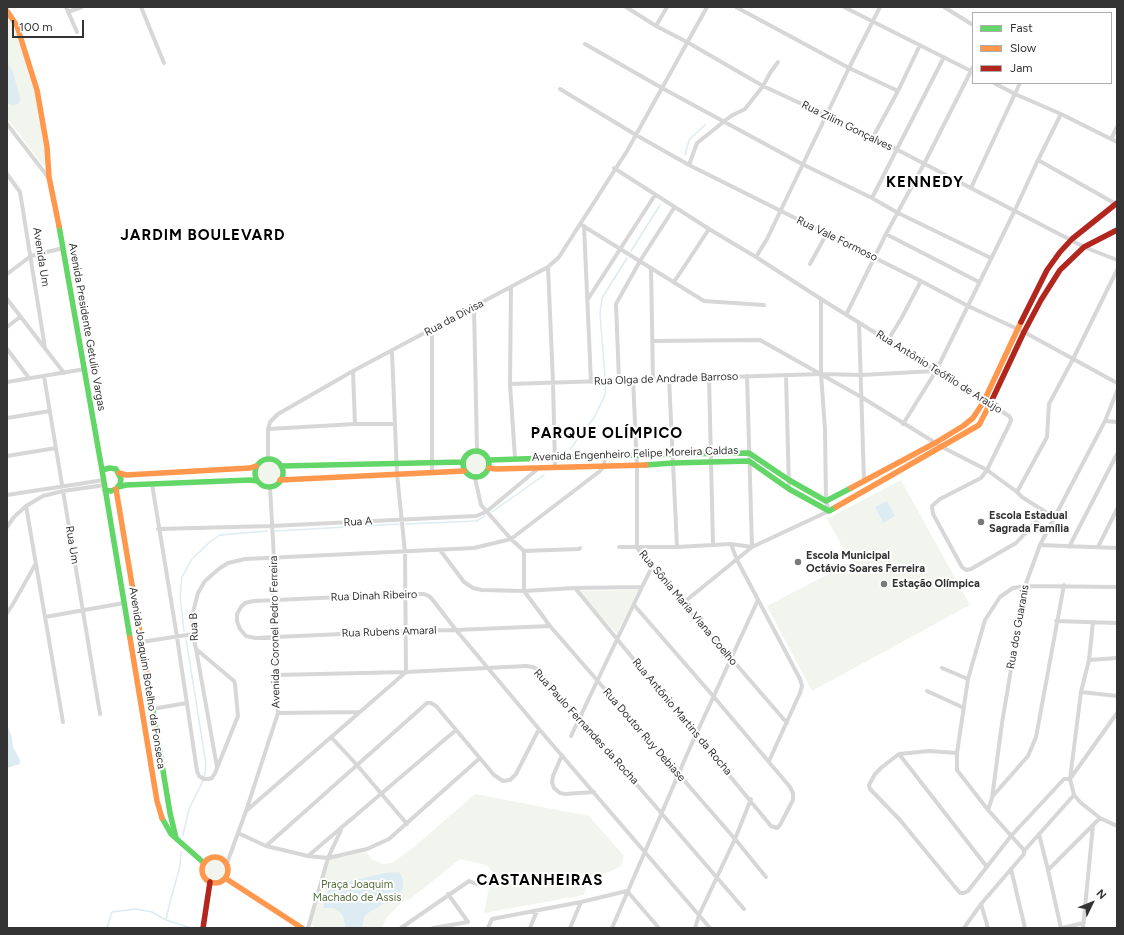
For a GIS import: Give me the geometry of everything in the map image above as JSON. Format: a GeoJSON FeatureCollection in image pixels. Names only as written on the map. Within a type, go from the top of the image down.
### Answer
{"type":"FeatureCollection","features":[{"type":"Feature","properties":{"kind":"street"},"geometry":{"type":"LineString","coordinates":[[66,7],[77,32]]}},
{"type":"Feature","properties":{"kind":"street"},"geometry":{"type":"LineString","coordinates":[[68,12],[82,7]]}},
{"type":"Feature","properties":{"kind":"street","name":"Rua Zilim Gonçalves"},"geometry":{"type":"LineString","coordinates":[[626,7],[656,26],[687,42],[763,86],[873,137],[1072,239],[1084,247],[1117,260]]}},
{"type":"Feature","properties":{"kind":"street"},"geometry":{"type":"LineString","coordinates":[[656,26],[667,7]]}},
{"type":"Feature","properties":{"kind":"street","name":"Rua da Divisa"},"geometry":{"type":"LineString","coordinates":[[268,429],[270,422],[278,414],[354,371],[392,352],[548,267],[559,257],[582,225],[614,168],[636,135],[708,7]]}},
{"type":"Feature","properties":{"kind":"street"},"geometry":{"type":"LineString","coordinates":[[736,7],[849,68],[898,90]]}},
{"type":"Feature","properties":{"kind":"street"},"geometry":{"type":"LineString","coordinates":[[844,7],[972,70],[886,234],[846,315]]}},
{"type":"Feature","properties":{"kind":"street"},"geometry":{"type":"LineString","coordinates":[[756,256],[780,211],[825,116],[874,22],[880,7]]}},
{"type":"Feature","properties":{"kind":"street"},"geometry":{"type":"LineString","coordinates":[[944,7],[972,24]]}},
{"type":"Feature","properties":{"kind":"street"},"geometry":{"type":"LineString","coordinates":[[141,8],[164,63]]}},
{"type":"Feature","properties":{"kind":"street","name":"Avenida Presidente Getulio Vargas"},"geometry":{"type":"LineString","coordinates":[[7,11],[17,26],[38,90],[48,147],[49,177],[105,485]]}},
{"type":"Feature","properties":{"kind":"street"},"geometry":{"type":"LineString","coordinates":[[585,44],[723,122],[802,164],[991,258]]}},
{"type":"Feature","properties":{"kind":"street"},"geometry":{"type":"LineString","coordinates":[[873,137],[920,45]]}},
{"type":"Feature","properties":{"kind":"street"},"geometry":{"type":"LineString","coordinates":[[872,198],[944,56]]}},
{"type":"Feature","properties":{"kind":"street"},"geometry":{"type":"LineString","coordinates":[[689,165],[697,143],[731,116],[745,109],[763,86],[778,62]]}},
{"type":"Feature","properties":{"kind":"street"},"geometry":{"type":"LineString","coordinates":[[996,84],[1117,142]]}},
{"type":"Feature","properties":{"kind":"street"},"geometry":{"type":"LineString","coordinates":[[971,188],[1020,84]]}},
{"type":"Feature","properties":{"kind":"street","name":"Rua Vale Formoso"},"geometry":{"type":"LineString","coordinates":[[560,89],[689,165],[921,280],[968,306],[1024,332],[1117,383]]}},
{"type":"Feature","properties":{"kind":"street"},"geometry":{"type":"LineString","coordinates":[[903,424],[936,371],[1061,114]]}},
{"type":"Feature","properties":{"kind":"street"},"geometry":{"type":"LineString","coordinates":[[7,124],[9,131],[49,177]]}},
{"type":"Feature","properties":{"kind":"street"},"geometry":{"type":"LineString","coordinates":[[1111,139],[1117,127]]}},
{"type":"Feature","properties":{"kind":"street"},"geometry":{"type":"LineString","coordinates":[[826,501],[934,443],[963,426],[973,418],[984,400],[1017,329],[1047,270],[1072,239],[1116,204],[1038,160]]}},
{"type":"Feature","properties":{"kind":"street","name":"Rua Antônio Teófilo de Araújo"},"geometry":{"type":"LineString","coordinates":[[614,168],[674,208],[756,256],[846,315],[1009,416],[1011,419],[1010,423],[987,470],[980,478],[940,499],[932,506],[933,514],[962,567],[966,570],[971,569],[1016,543],[1045,512]]}},
{"type":"Feature","properties":{"kind":"street","name":"Avenida Um"},"geometry":{"type":"LineString","coordinates":[[7,174],[20,192],[45,348]]}},
{"type":"Feature","properties":{"kind":"street"},"geometry":{"type":"LineString","coordinates":[[587,300],[655,195]]}},
{"type":"Feature","properties":{"kind":"street"},"geometry":{"type":"LineString","coordinates":[[619,380],[616,304],[674,208]]}},
{"type":"Feature","properties":{"kind":"street"},"geometry":{"type":"LineString","coordinates":[[582,225],[704,301],[764,305]]}},
{"type":"Feature","properties":{"kind":"street"},"geometry":{"type":"LineString","coordinates":[[582,225],[587,317],[590,337],[591,382]]}},
{"type":"Feature","properties":{"kind":"street"},"geometry":{"type":"LineString","coordinates":[[674,282],[709,229]]}},
{"type":"Feature","properties":{"kind":"street"},"geometry":{"type":"LineString","coordinates":[[683,603],[752,547],[829,511],[979,425],[1024,332],[1041,300],[1060,270],[1084,247],[1117,230]]}},
{"type":"Feature","properties":{"kind":"street"},"geometry":{"type":"LineString","coordinates":[[810,264],[826,234]]}},
{"type":"Feature","properties":{"kind":"street"},"geometry":{"type":"LineString","coordinates":[[886,234],[979,282]]}},
{"type":"Feature","properties":{"kind":"street"},"geometry":{"type":"LineString","coordinates":[[7,274],[31,256],[63,248]]}},
{"type":"Feature","properties":{"kind":"street"},"geometry":{"type":"LineString","coordinates":[[548,267],[555,467]]}},
{"type":"Feature","properties":{"kind":"street"},"geometry":{"type":"LineString","coordinates":[[651,268],[653,379]]}},
{"type":"Feature","properties":{"kind":"street"},"geometry":{"type":"LineString","coordinates":[[1017,492],[1047,437],[1049,404],[1074,359],[1117,270]]}},
{"type":"Feature","properties":{"kind":"street"},"geometry":{"type":"LineString","coordinates":[[888,340],[921,280]]}},
{"type":"Feature","properties":{"kind":"street"},"geometry":{"type":"LineString","coordinates":[[511,287],[510,384],[514,458]]}},
{"type":"Feature","properties":{"kind":"street"},"geometry":{"type":"LineString","coordinates":[[7,299],[64,373]]}},
{"type":"Feature","properties":{"kind":"street"},"geometry":{"type":"LineString","coordinates":[[821,299],[821,374],[825,428],[826,501],[829,511]]}},
{"type":"Feature","properties":{"kind":"street"},"geometry":{"type":"LineString","coordinates":[[474,307],[477,451]]}},
{"type":"Feature","properties":{"kind":"street"},"geometry":{"type":"LineString","coordinates":[[7,327],[20,317]]}},
{"type":"Feature","properties":{"kind":"street"},"geometry":{"type":"LineString","coordinates":[[859,323],[863,398],[864,481]]}},
{"type":"Feature","properties":{"kind":"street"},"geometry":{"type":"LineString","coordinates":[[432,330],[432,472]]}},
{"type":"Feature","properties":{"kind":"street"},"geometry":{"type":"LineString","coordinates":[[652,341],[760,340],[863,398],[934,443],[987,470],[1022,497],[1055,518]]}},
{"type":"Feature","properties":{"kind":"street"},"geometry":{"type":"LineString","coordinates":[[7,349],[29,378]]}},
{"type":"Feature","properties":{"kind":"street"},"geometry":{"type":"LineString","coordinates":[[246,811],[406,672],[405,552],[397,474],[398,463],[392,352]]}},
{"type":"Feature","properties":{"kind":"street"},"geometry":{"type":"LineString","coordinates":[[7,382],[85,369]]}},
{"type":"Feature","properties":{"kind":"street"},"geometry":{"type":"LineString","coordinates":[[354,371],[355,424]]}},
{"type":"Feature","properties":{"kind":"street","name":"Rua Olga de Andrade Barroso"},"geometry":{"type":"LineString","coordinates":[[510,384],[821,374],[861,375],[936,371]]}},
{"type":"Feature","properties":{"kind":"street"},"geometry":{"type":"LineString","coordinates":[[786,375],[789,489]]}},
{"type":"Feature","properties":{"kind":"street","name":"Rua Um"},"geometry":{"type":"LineString","coordinates":[[44,376],[100,714]]}},
{"type":"Feature","properties":{"kind":"street"},"geometry":{"type":"LineString","coordinates":[[747,376],[752,547]]}},
{"type":"Feature","properties":{"kind":"street"},"geometry":{"type":"LineString","coordinates":[[709,377],[713,544]]}},
{"type":"Feature","properties":{"kind":"street"},"geometry":{"type":"LineString","coordinates":[[669,378],[677,548]]}},
{"type":"Feature","properties":{"kind":"street","name":"Rua Sônia Maria Viana Coelho"},"geometry":{"type":"LineString","coordinates":[[633,379],[637,466],[638,548],[652,567],[787,723]]}},
{"type":"Feature","properties":{"kind":"street","name":"Rua dos Guaranis"},"geometry":{"type":"LineString","coordinates":[[988,810],[992,798],[1003,716],[1025,586],[1040,545],[1105,421],[1117,391]]}},
{"type":"Feature","properties":{"kind":"street"},"geometry":{"type":"LineString","coordinates":[[7,418],[50,411]]}},
{"type":"Feature","properties":{"kind":"street"},"geometry":{"type":"LineString","coordinates":[[1105,421],[1117,422]]}},
{"type":"Feature","properties":{"kind":"street"},"geometry":{"type":"LineString","coordinates":[[268,458],[268,429],[355,424],[395,424]]}},
{"type":"Feature","properties":{"kind":"street"},"geometry":{"type":"LineString","coordinates":[[7,456],[56,448]]}},
{"type":"Feature","properties":{"kind":"street"},"geometry":{"type":"LineString","coordinates":[[280,480],[464,471],[476,478],[484,475],[489,468],[489,460],[485,454],[477,451],[470,452],[466,455],[463,462],[464,471]]}},
{"type":"Feature","properties":{"kind":"street","name":"Avenida Engenheiro Felipe Moreira Caldas"},"geometry":{"type":"LineString","coordinates":[[489,460],[514,458],[749,453],[788,480],[826,501]]}},
{"type":"Feature","properties":{"kind":"street"},"geometry":{"type":"LineString","coordinates":[[1069,547],[1117,454]]}},
{"type":"Feature","properties":{"kind":"street"},"geometry":{"type":"LineString","coordinates":[[510,539],[600,471],[604,466],[605,456]]}},
{"type":"Feature","properties":{"kind":"street"},"geometry":{"type":"LineString","coordinates":[[7,495],[63,488],[105,485],[111,491],[126,485],[250,480],[257,481],[270,487],[274,486],[280,480],[283,473],[281,466],[276,460],[268,458],[250,468],[126,475],[120,473],[116,469],[110,468],[102,470]]}},
{"type":"Feature","properties":{"kind":"street","name":"Avenida Engenheiro Felipe Moreira Caldas"},"geometry":{"type":"LineString","coordinates":[[489,468],[637,466],[673,463],[749,461],[789,489],[829,511]]}},
{"type":"Feature","properties":{"kind":"street"},"geometry":{"type":"LineString","coordinates":[[281,466],[463,462]]}},
{"type":"Feature","properties":{"kind":"street"},"geometry":{"type":"LineString","coordinates":[[256,466],[254,474],[257,481]]}},
{"type":"Feature","properties":{"kind":"street","name":"Rua A"},"geometry":{"type":"LineString","coordinates":[[158,530],[476,516],[486,512],[541,467]]}},
{"type":"Feature","properties":{"kind":"street"},"geometry":{"type":"LineString","coordinates":[[120,473],[121,479],[116,494],[170,813],[176,838]]}},
{"type":"Feature","properties":{"kind":"street"},"geometry":{"type":"LineString","coordinates":[[164,473],[165,483]]}},
{"type":"Feature","properties":{"kind":"street"},"geometry":{"type":"LineString","coordinates":[[476,478],[479,500],[486,512],[510,539],[524,551],[579,550],[580,548]]}},
{"type":"Feature","properties":{"kind":"street"},"geometry":{"type":"LineString","coordinates":[[152,484],[158,530],[187,703],[152,709]]}},
{"type":"Feature","properties":{"kind":"street","name":"Avenida Joaquim Botelho da Fonseca"},"geometry":{"type":"LineString","coordinates":[[105,485],[157,801],[162,818],[171,834],[204,863]]}},
{"type":"Feature","properties":{"kind":"street","name":"Avenida Coronel Pedro Ferreira"},"geometry":{"type":"LineString","coordinates":[[226,866],[246,811],[278,713],[273,600],[274,558],[270,487]]}},
{"type":"Feature","properties":{"kind":"street"},"geometry":{"type":"LineString","coordinates":[[7,527],[14,517],[26,506],[43,496],[63,488]]}},
{"type":"Feature","properties":{"kind":"street"},"geometry":{"type":"LineString","coordinates":[[26,506],[63,722]]}},
{"type":"Feature","properties":{"kind":"street"},"geometry":{"type":"LineString","coordinates":[[1098,547],[1117,509]]}},
{"type":"Feature","properties":{"kind":"street","name":"Rua B"},"geometry":{"type":"LineString","coordinates":[[187,703],[197,771],[199,776],[204,779],[212,778],[237,719],[235,684],[230,677],[196,649],[192,616],[198,593],[205,581],[228,563],[245,559],[474,548],[510,539]]}},
{"type":"Feature","properties":{"kind":"street"},"geometry":{"type":"LineString","coordinates":[[619,548],[677,548],[713,544],[731,544],[752,547]]}},
{"type":"Feature","properties":{"kind":"street"},"geometry":{"type":"LineString","coordinates":[[634,605],[769,761],[802,686],[800,679],[737,560],[731,544]]}},
{"type":"Feature","properties":{"kind":"street"},"geometry":{"type":"LineString","coordinates":[[1040,545],[1117,548]]}},
{"type":"Feature","properties":{"kind":"street"},"geometry":{"type":"LineString","coordinates":[[440,550],[464,582],[473,588],[482,590],[524,591],[575,588],[642,587]]}},
{"type":"Feature","properties":{"kind":"street"},"geometry":{"type":"LineString","coordinates":[[524,551],[524,591]]}},
{"type":"Feature","properties":{"kind":"street"},"geometry":{"type":"LineString","coordinates":[[7,613],[14,604],[36,564]]}},
{"type":"Feature","properties":{"kind":"street"},"geometry":{"type":"LineString","coordinates":[[571,736],[652,567]]}},
{"type":"Feature","properties":{"kind":"street"},"geometry":{"type":"LineString","coordinates":[[1024,851],[1023,848],[988,810],[957,770],[968,679],[985,620],[992,607],[1000,597],[1013,588],[1025,586],[1117,587]]}},
{"type":"Feature","properties":{"kind":"street"},"geometry":{"type":"LineString","coordinates":[[992,798],[1028,756],[1036,737],[1056,621],[1064,586]]}},
{"type":"Feature","properties":{"kind":"street","name":"Rua Antônio Martins da Rocha"},"geometry":{"type":"LineString","coordinates":[[575,588],[751,799],[771,826],[777,828],[793,800],[793,793],[769,761]]}},
{"type":"Feature","properties":{"kind":"street","name":"Rua Doutor Ruy Debiase"},"geometry":{"type":"LineString","coordinates":[[524,591],[550,626],[735,839],[766,877]]}},
{"type":"Feature","properties":{"kind":"street","name":"Rua Dinah Ribeiro"},"geometry":{"type":"LineString","coordinates":[[237,621],[237,614],[244,603],[273,600],[406,594],[424,594],[429,596],[539,729],[710,928]]}},
{"type":"Feature","properties":{"kind":"street"},"geometry":{"type":"LineString","coordinates":[[612,928],[661,812],[758,600]]}},
{"type":"Feature","properties":{"kind":"street"},"geometry":{"type":"LineString","coordinates":[[45,617],[124,603]]}},
{"type":"Feature","properties":{"kind":"street","name":"Rua Rubens Amaral"},"geometry":{"type":"LineString","coordinates":[[237,621],[240,629],[246,636],[255,638],[550,626]]}},
{"type":"Feature","properties":{"kind":"street"},"geometry":{"type":"LineString","coordinates":[[1056,621],[1117,623]]}},
{"type":"Feature","properties":{"kind":"street"},"geometry":{"type":"LineString","coordinates":[[1093,622],[1089,660],[1081,692],[1070,779],[1074,795],[1080,802],[1100,818],[1117,826]]}},
{"type":"Feature","properties":{"kind":"street"},"geometry":{"type":"LineString","coordinates":[[141,642],[193,634]]}},
{"type":"Feature","properties":{"kind":"street"},"geometry":{"type":"LineString","coordinates":[[196,649],[217,767]]}},
{"type":"Feature","properties":{"kind":"street"},"geometry":{"type":"LineString","coordinates":[[1089,660],[1117,658]]}},
{"type":"Feature","properties":{"kind":"street","name":"Rua Paulo Fernandes da Rocha"},"geometry":{"type":"LineString","coordinates":[[276,675],[406,672],[526,666],[533,667],[538,670],[744,909]]}},
{"type":"Feature","properties":{"kind":"street"},"geometry":{"type":"LineString","coordinates":[[942,668],[968,679]]}},
{"type":"Feature","properties":{"kind":"street"},"geometry":{"type":"LineString","coordinates":[[927,691],[964,708]]}},
{"type":"Feature","properties":{"kind":"street"},"geometry":{"type":"LineString","coordinates":[[1081,692],[1117,696]]}},
{"type":"Feature","properties":{"kind":"street"},"geometry":{"type":"LineString","coordinates":[[266,846],[427,703],[431,703],[494,775],[503,781],[510,780],[516,774],[539,729]]}},
{"type":"Feature","properties":{"kind":"street"},"geometry":{"type":"LineString","coordinates":[[278,713],[360,712]]}},
{"type":"Feature","properties":{"kind":"street"},"geometry":{"type":"LineString","coordinates":[[1070,779],[1117,713]]}},
{"type":"Feature","properties":{"kind":"street"},"geometry":{"type":"LineString","coordinates":[[308,856],[456,730]]}},
{"type":"Feature","properties":{"kind":"street"},"geometry":{"type":"LineString","coordinates":[[331,737],[407,824]]}},
{"type":"Feature","properties":{"kind":"street"},"geometry":{"type":"LineString","coordinates":[[958,753],[929,750],[899,754],[889,760],[878,770],[869,785],[870,789],[900,820],[957,890],[964,894],[968,891],[1011,836],[1064,779],[1070,779]]}},
{"type":"Feature","properties":{"kind":"street"},"geometry":{"type":"LineString","coordinates":[[562,754],[553,776],[552,782],[554,788],[560,793],[565,794],[594,792]]}},
{"type":"Feature","properties":{"kind":"street"},"geometry":{"type":"LineString","coordinates":[[899,754],[987,867]]}},
{"type":"Feature","properties":{"kind":"street"},"geometry":{"type":"LineString","coordinates":[[238,833],[266,846],[308,856],[328,858],[367,849],[389,839],[480,758]]}},
{"type":"Feature","properties":{"kind":"street"},"geometry":{"type":"LineString","coordinates":[[964,928],[981,904],[1011,869],[1024,851],[1074,795]]}},
{"type":"Feature","properties":{"kind":"street"},"geometry":{"type":"LineString","coordinates":[[695,928],[699,915],[735,839],[751,799]]}},
{"type":"Feature","properties":{"kind":"street"},"geometry":{"type":"LineString","coordinates":[[1048,870],[1100,818]]}},
{"type":"Feature","properties":{"kind":"street"},"geometry":{"type":"LineString","coordinates":[[1083,928],[1093,825]]}},
{"type":"Feature","properties":{"kind":"street"},"geometry":{"type":"LineString","coordinates":[[308,928],[328,858],[342,828]]}},
{"type":"Feature","properties":{"kind":"street"},"geometry":{"type":"LineString","coordinates":[[1039,834],[1062,928],[1084,923]]}},
{"type":"Feature","properties":{"kind":"street"},"geometry":{"type":"LineString","coordinates":[[210,858],[218,858],[222,860],[226,866],[227,870],[225,878],[218,882],[210,882],[202,874],[204,863],[210,858]]}},
{"type":"Feature","properties":{"kind":"street"},"geometry":{"type":"LineString","coordinates":[[1011,869],[1025,928]]}},
{"type":"Feature","properties":{"kind":"street"},"geometry":{"type":"LineString","coordinates":[[225,878],[302,928]]}},
{"type":"Feature","properties":{"kind":"street"},"geometry":{"type":"LineString","coordinates":[[401,928],[469,880],[476,884]]}},
{"type":"Feature","properties":{"kind":"street"},"geometry":{"type":"LineString","coordinates":[[203,928],[210,882]]}},
{"type":"Feature","properties":{"kind":"street"},"geometry":{"type":"LineString","coordinates":[[488,928],[492,919],[581,902],[627,891]]}},
{"type":"Feature","properties":{"kind":"street"},"geometry":{"type":"LineString","coordinates":[[627,891],[656,927]]}},
{"type":"Feature","properties":{"kind":"street"},"geometry":{"type":"LineString","coordinates":[[433,928],[446,927],[468,922],[448,894]]}},
{"type":"Feature","properties":{"kind":"street"},"geometry":{"type":"LineString","coordinates":[[570,928],[581,902]]}},
{"type":"Feature","properties":{"kind":"street"},"geometry":{"type":"LineString","coordinates":[[981,904],[988,928]]}},
{"type":"Feature","properties":{"kind":"street"},"geometry":{"type":"LineString","coordinates":[[530,928],[537,911]]}},
{"type":"Feature","properties":{"kind":"green space"},"geometry":{"type":"Polygon","coordinates":[[[7,14],[13,25],[31,74],[35,90],[45,151],[45,166],[7,118],[7,14]]]}},
{"type":"Feature","properties":{"kind":"green space"},"geometry":{"type":"Polygon","coordinates":[[[476,453],[480,454],[486,460],[486,468],[480,474],[476,475],[472,474],[466,468],[465,464],[466,460],[472,454],[476,453]]]}},
{"type":"Feature","properties":{"kind":"green space"},"geometry":{"type":"Polygon","coordinates":[[[269,462],[273,463],[279,469],[279,477],[273,483],[269,484],[265,483],[259,477],[258,473],[259,469],[265,463],[269,462]]]}},
{"type":"Feature","properties":{"kind":"green space","name":"Estação Olímpica"},"geometry":{"type":"Polygon","coordinates":[[[901,480],[970,605],[812,691],[767,606],[851,562],[827,519],[901,480]]]}},
{"type":"Feature","properties":{"kind":"green space"},"geometry":{"type":"Polygon","coordinates":[[[638,590],[617,634],[579,591],[638,590]]]}},
{"type":"Feature","properties":{"kind":"green space","name":"Praça Joaquim Machado de Assis"},"geometry":{"type":"Polygon","coordinates":[[[475,794],[589,816],[624,856],[621,866],[609,872],[588,878],[584,895],[484,913],[492,871],[486,865],[460,859],[409,900],[406,898],[387,917],[382,928],[316,928],[310,924],[329,859],[367,852],[371,859],[383,864],[392,863],[414,847],[475,794]]]}},
{"type":"Feature","properties":{"kind":"green space"},"geometry":{"type":"Polygon","coordinates":[[[215,860],[223,863],[226,871],[223,879],[215,882],[207,879],[204,871],[207,863],[215,860]]]}},
{"type":"Feature","properties":{"kind":"shaded area"},"geometry":{"type":"Polygon","coordinates":[[[7,60],[13,72],[20,98],[20,102],[18,104],[12,105],[7,103],[7,60]]]}},
{"type":"Feature","properties":{"kind":"shaded area"},"geometry":{"type":"Polygon","coordinates":[[[887,501],[895,516],[883,523],[875,507],[887,501]]]}},
{"type":"Feature","properties":{"kind":"shaded area"},"geometry":{"type":"Polygon","coordinates":[[[7,724],[12,738],[13,747],[20,760],[20,764],[7,768],[7,724]]]}},
{"type":"Feature","properties":{"kind":"shaded area"},"geometry":{"type":"Polygon","coordinates":[[[399,872],[403,879],[403,888],[399,894],[368,913],[364,917],[362,928],[346,928],[343,916],[340,912],[334,908],[323,908],[331,880],[351,881],[385,873],[399,872]]]}},
{"type":"Feature","properties":{"kind":"waterway"},"geometry":{"type":"LineString","coordinates":[[685,155],[689,140],[705,125]]}},
{"type":"Feature","properties":{"kind":"waterway"},"geometry":{"type":"LineString","coordinates":[[631,251],[660,205]]}},
{"type":"Feature","properties":{"kind":"waterway"},"geometry":{"type":"LineString","coordinates":[[605,377],[600,314],[602,298],[627,258]]}},
{"type":"Feature","properties":{"kind":"waterway"},"geometry":{"type":"LineString","coordinates":[[570,449],[594,418],[605,395],[606,385]]}},
{"type":"Feature","properties":{"kind":"waterway"},"geometry":{"type":"LineString","coordinates":[[492,512],[544,475]]}},
{"type":"Feature","properties":{"kind":"waterway"},"geometry":{"type":"LineString","coordinates":[[406,524],[476,521],[485,516]]}},
{"type":"Feature","properties":{"kind":"waterway"},"geometry":{"type":"LineString","coordinates":[[275,531],[399,524]]}},
{"type":"Feature","properties":{"kind":"waterway"},"geometry":{"type":"LineString","coordinates":[[184,631],[180,596],[182,577],[192,559],[211,541],[220,535],[267,531]]}},
{"type":"Feature","properties":{"kind":"waterway"},"geometry":{"type":"LineString","coordinates":[[183,835],[189,809],[204,779],[206,764],[186,639]]}},
{"type":"Feature","properties":{"kind":"waterway"},"geometry":{"type":"LineString","coordinates":[[166,920],[180,866],[181,852]]}},
{"type":"Feature","properties":{"kind":"waterway"},"geometry":{"type":"LineString","coordinates":[[107,928],[112,912],[135,909],[152,912],[166,920],[191,928]]}},
{"type":"Feature","properties":{"kind":"traffic: fast"},"geometry":{"type":"LineString","coordinates":[[59,226],[130,638]]}},
{"type":"Feature","properties":{"kind":"traffic: fast"},"geometry":{"type":"LineString","coordinates":[[476,451],[485,455],[489,464],[485,473],[476,477],[467,473],[463,464],[467,455],[476,451]]}},
{"type":"Feature","properties":{"kind":"traffic: fast"},"geometry":{"type":"LineString","coordinates":[[489,460],[749,453],[789,480],[826,501],[851,488]]}},
{"type":"Feature","properties":{"kind":"traffic: fast"},"geometry":{"type":"LineString","coordinates":[[269,459],[279,463],[283,473],[279,483],[269,487],[259,483],[255,473],[259,463],[269,459]]}},
{"type":"Feature","properties":{"kind":"traffic: fast"},"geometry":{"type":"LineString","coordinates":[[646,465],[749,461],[789,489],[829,511],[836,507]]}},
{"type":"Feature","properties":{"kind":"traffic: fast"},"geometry":{"type":"LineString","coordinates":[[281,466],[463,462]]}},
{"type":"Feature","properties":{"kind":"traffic: fast"},"geometry":{"type":"LineString","coordinates":[[102,470],[110,468],[116,469],[121,479],[120,484],[116,489],[111,491],[105,490]]}},
{"type":"Feature","properties":{"kind":"traffic: fast"},"geometry":{"type":"LineString","coordinates":[[118,487],[126,485],[250,480],[257,481]]}},
{"type":"Feature","properties":{"kind":"traffic: fast"},"geometry":{"type":"LineString","coordinates":[[149,686],[170,813],[176,838]]}},
{"type":"Feature","properties":{"kind":"traffic: fast"},"geometry":{"type":"LineString","coordinates":[[162,818],[171,834],[204,863]]}},
{"type":"Feature","properties":{"kind":"traffic: slow"},"geometry":{"type":"LineString","coordinates":[[7,11],[17,26],[37,90],[47,147],[49,177],[59,226]]}},
{"type":"Feature","properties":{"kind":"traffic: slow"},"geometry":{"type":"LineString","coordinates":[[851,488],[935,443],[973,418],[984,401],[1021,322]]}},
{"type":"Feature","properties":{"kind":"traffic: slow"},"geometry":{"type":"LineString","coordinates":[[836,507],[979,425],[991,402]]}},
{"type":"Feature","properties":{"kind":"traffic: slow"},"geometry":{"type":"LineString","coordinates":[[489,468],[646,465]]}},
{"type":"Feature","properties":{"kind":"traffic: slow"},"geometry":{"type":"LineString","coordinates":[[119,473],[126,475],[250,468],[256,466]]}},
{"type":"Feature","properties":{"kind":"traffic: slow"},"geometry":{"type":"LineString","coordinates":[[280,480],[464,471]]}},
{"type":"Feature","properties":{"kind":"traffic: slow"},"geometry":{"type":"LineString","coordinates":[[116,489],[149,686]]}},
{"type":"Feature","properties":{"kind":"traffic: slow"},"geometry":{"type":"LineString","coordinates":[[130,638],[157,801],[162,818]]}},
{"type":"Feature","properties":{"kind":"traffic: slow"},"geometry":{"type":"LineString","coordinates":[[215,857],[224,861],[228,870],[224,879],[215,883],[206,879],[202,870],[206,861],[215,857]]}},
{"type":"Feature","properties":{"kind":"traffic: slow"},"geometry":{"type":"LineString","coordinates":[[225,878],[302,928]]}},
{"type":"Feature","properties":{"kind":"traffic: jam"},"geometry":{"type":"LineString","coordinates":[[1021,322],[1047,270],[1060,252],[1072,239],[1117,203]]}},
{"type":"Feature","properties":{"kind":"traffic: jam"},"geometry":{"type":"LineString","coordinates":[[991,402],[1024,332],[1041,300],[1060,270],[1084,247],[1117,230]]}},
{"type":"Feature","properties":{"kind":"traffic: jam"},"geometry":{"type":"LineString","coordinates":[[203,928],[210,882]]}},
{"type":"Feature","properties":{"kind":"place","name":"Escola Estadual Sagrada Família"},"geometry":{"type":"Point","coordinates":[981,522]}},
{"type":"Feature","properties":{"kind":"place","name":"Escola Municipal Octávio Soares Ferreira"},"geometry":{"type":"Point","coordinates":[798,562]}},
{"type":"Feature","properties":{"kind":"place","name":"Estação Olímpica"},"geometry":{"type":"Point","coordinates":[884,584]}},
{"type":"Feature","properties":{"kind":"district","name":"KENNEDY"},"geometry":{"type":"Point","coordinates":[925,183]}},
{"type":"Feature","properties":{"kind":"district","name":"JARDIM BOULEVARD"},"geometry":{"type":"Point","coordinates":[203,236]}},
{"type":"Feature","properties":{"kind":"district","name":"PARQUE OLÍMPICO"},"geometry":{"type":"Point","coordinates":[607,434]}},
{"type":"Feature","properties":{"kind":"district","name":"CASTANHEIRAS"},"geometry":{"type":"Point","coordinates":[540,881]}}]}
